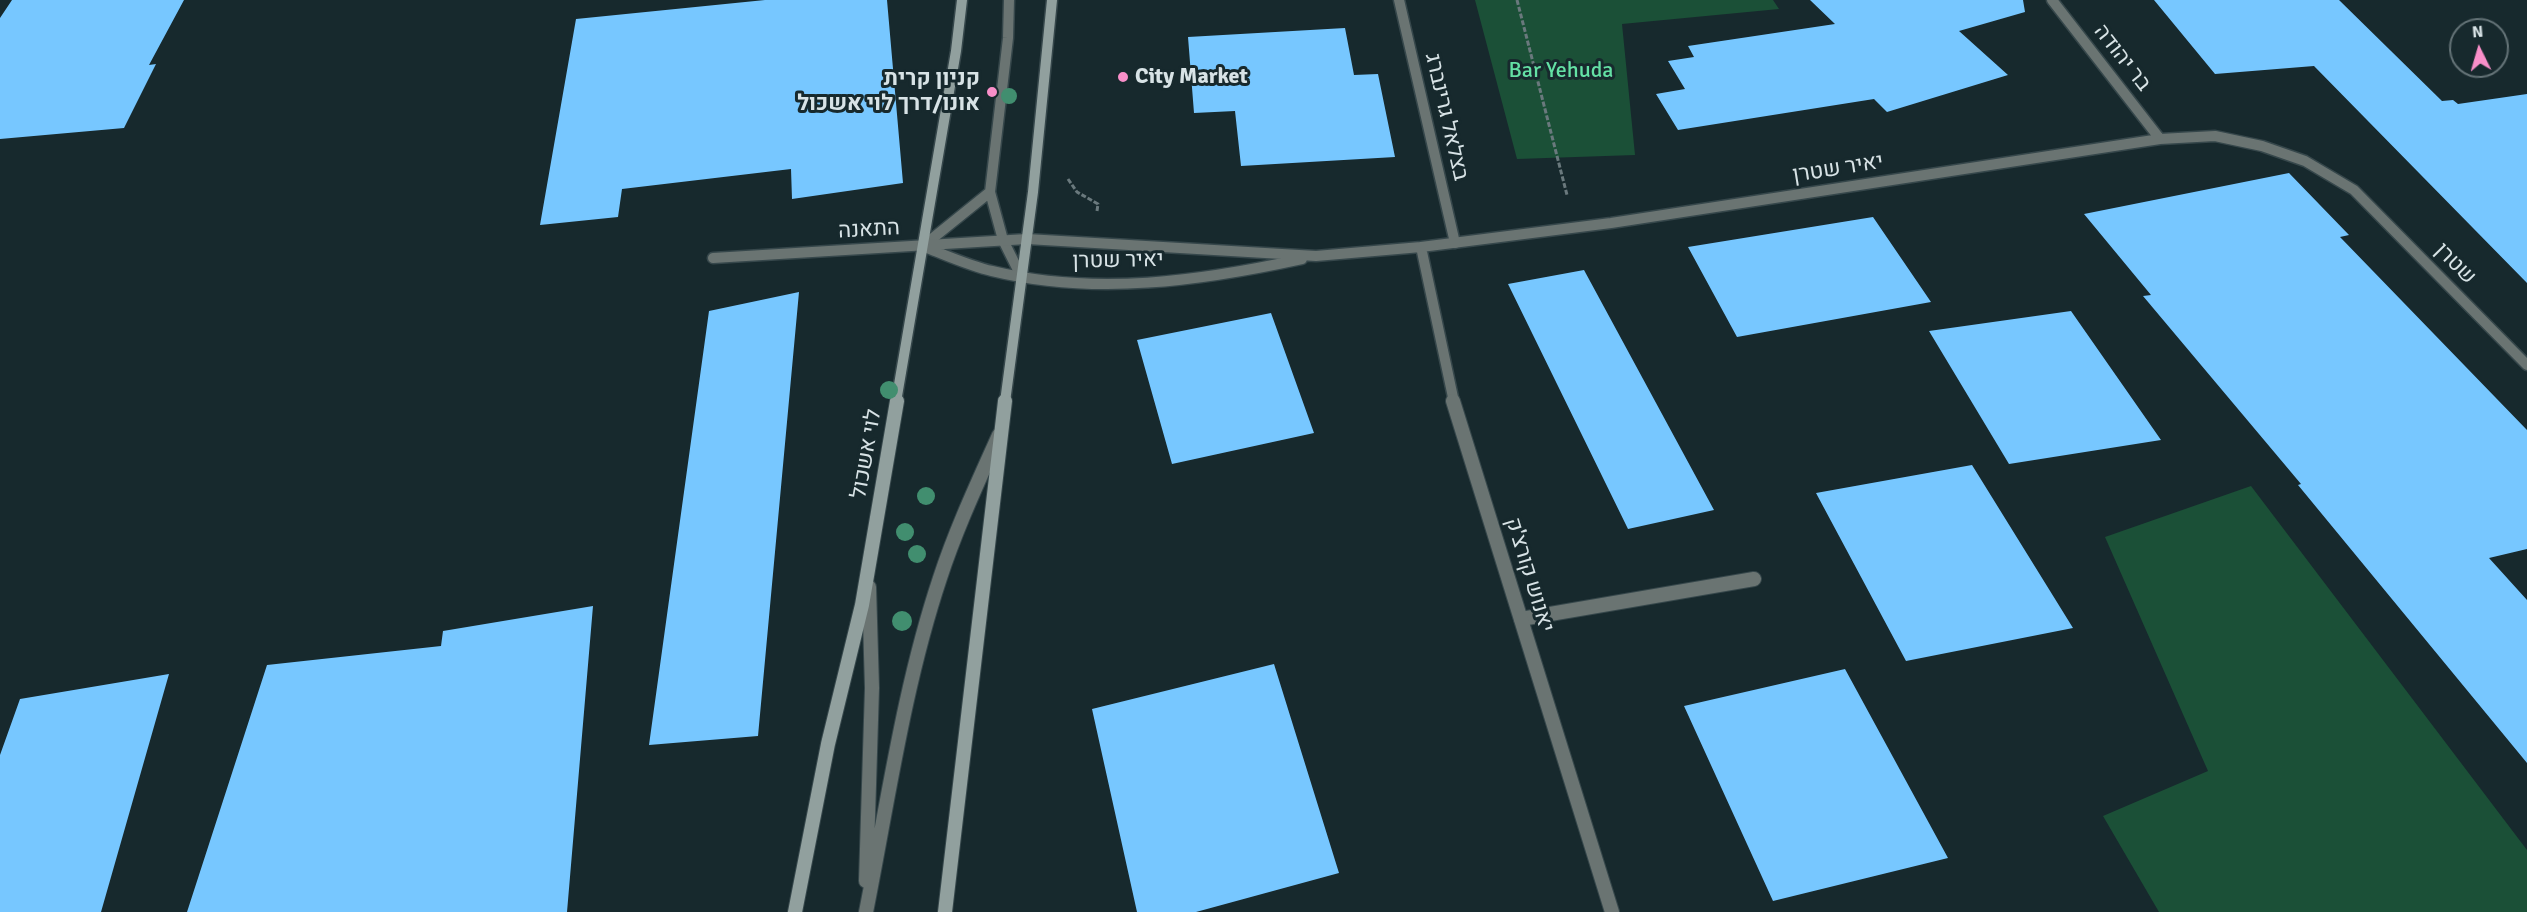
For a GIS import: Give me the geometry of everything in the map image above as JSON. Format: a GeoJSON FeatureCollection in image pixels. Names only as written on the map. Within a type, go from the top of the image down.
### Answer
{"type":"FeatureCollection","features":[{"type":"Feature","properties":{"kind":"main road","name":"לוי אשכול"},"geometry":{"type":"LineString","coordinates":[[795,912],[828,744],[868,568],[956,51],[962,0]]}},
{"type":"Feature","properties":{"kind":"main road"},"geometry":{"type":"LineString","coordinates":[[945,912],[1001,432],[1027,239],[1052,0]]}},
{"type":"Feature","properties":{"kind":"street"},"geometry":{"type":"LineString","coordinates":[[1009,0],[1008,38],[990,192],[1003,240],[1021,276]]}},
{"type":"Feature","properties":{"kind":"street","name":"בצלאל גרינברג"},"geometry":{"type":"LineString","coordinates":[[1400,0],[1455,243]]}},
{"type":"Feature","properties":{"kind":"street","name":"בר יהודה"},"geometry":{"type":"LineString","coordinates":[[2052,0],[2160,139]]}},
{"type":"Feature","properties":{"kind":"street","name":"יאיר שטרן"},"geometry":{"type":"LineString","coordinates":[[923,246],[969,264],[1021,276],[1092,283],[1182,279],[1264,268],[1316,256],[1421,247],[1576,228],[2160,139],[2215,136],[2262,146],[2305,161],[2354,190]]}},
{"type":"Feature","properties":{"kind":"street","name":"שטרן"},"geometry":{"type":"LineString","coordinates":[[2354,190],[2527,365]]}},
{"type":"Feature","properties":{"kind":"street"},"geometry":{"type":"LineString","coordinates":[[923,246],[990,192]]}},
{"type":"Feature","properties":{"kind":"street","name":"התאנה"},"geometry":{"type":"LineString","coordinates":[[713,258],[1027,239]]}},
{"type":"Feature","properties":{"kind":"street","name":"יאיר שטרן"},"geometry":{"type":"LineString","coordinates":[[1027,239],[1316,256]]}},
{"type":"Feature","properties":{"kind":"street","name":"יאנוש קורצ'ק"},"geometry":{"type":"LineString","coordinates":[[1421,247],[1450,390],[1612,912]]}},
{"type":"Feature","properties":{"kind":"street"},"geometry":{"type":"LineString","coordinates":[[866,912],[912,684],[933,599],[956,529],[1001,432]]}},
{"type":"Feature","properties":{"kind":"street"},"geometry":{"type":"LineString","coordinates":[[866,912],[871,795],[872,688],[868,568]]}},
{"type":"Feature","properties":{"kind":"street"},"geometry":{"type":"LineString","coordinates":[[1521,619],[1754,579]]}},
{"type":"Feature","properties":{"kind":"path"},"geometry":{"type":"LineString","coordinates":[[1518,0],[1576,228]]}},
{"type":"Feature","properties":{"kind":"green space","name":"Bar Yehuda"},"geometry":{"type":"Polygon","coordinates":[[[1475,0],[1773,0],[1779,9],[1622,24],[1635,155],[1517,159],[1475,0]]]}},
{"type":"Feature","properties":{"kind":"green space"},"geometry":{"type":"Polygon","coordinates":[[[2251,486],[2527,850],[2527,912],[2159,912],[2103,816],[2208,771],[2105,537],[2251,486]]]}},
{"type":"Feature","properties":{"kind":"building"},"geometry":{"type":"Polygon","coordinates":[[[12,0],[184,0],[149,65],[156,64],[124,128],[0,139],[0,18],[12,0]]]}},
{"type":"Feature","properties":{"kind":"building"},"geometry":{"type":"Polygon","coordinates":[[[765,0],[887,0],[903,183],[792,199],[791,169],[622,189],[618,217],[540,225],[576,19],[765,0]]]}},
{"type":"Feature","properties":{"kind":"building"},"geometry":{"type":"Polygon","coordinates":[[[1810,0],[2023,0],[2025,12],[1959,31],[2008,75],[1887,112],[1874,99],[1678,130],[1656,94],[1685,89],[1668,61],[1694,57],[1688,46],[1835,24],[1810,0]]]}},
{"type":"Feature","properties":{"kind":"building"},"geometry":{"type":"Polygon","coordinates":[[[2154,0],[2339,0],[2442,101],[2453,100],[2458,104],[2527,94],[2527,283],[2314,66],[2215,74],[2154,0]]]}},
{"type":"Feature","properties":{"kind":"building"},"geometry":{"type":"Polygon","coordinates":[[[1345,28],[1354,75],[1378,74],[1395,157],[1241,166],[1235,111],[1194,113],[1188,37],[1345,28]]]}},
{"type":"Feature","properties":{"kind":"building"},"geometry":{"type":"Polygon","coordinates":[[[2289,173],[2349,235],[2340,237],[2527,430],[2527,549],[2489,558],[2527,600],[2527,763],[2298,485],[2301,484],[2143,296],[2151,295],[2084,214],[2289,173]]]}},
{"type":"Feature","properties":{"kind":"building"},"geometry":{"type":"Polygon","coordinates":[[[1873,217],[1931,302],[1737,337],[1688,247],[1873,217]]]}},
{"type":"Feature","properties":{"kind":"building"},"geometry":{"type":"Polygon","coordinates":[[[1584,270],[1714,510],[1628,529],[1508,284],[1584,270]]]}},
{"type":"Feature","properties":{"kind":"building"},"geometry":{"type":"Polygon","coordinates":[[[799,292],[758,736],[649,745],[709,311],[799,292]]]}},
{"type":"Feature","properties":{"kind":"building"},"geometry":{"type":"Polygon","coordinates":[[[2071,311],[2161,440],[2009,464],[1929,331],[2071,311]]]}},
{"type":"Feature","properties":{"kind":"building"},"geometry":{"type":"Polygon","coordinates":[[[1271,313],[1314,433],[1172,464],[1137,340],[1271,313]]]}},
{"type":"Feature","properties":{"kind":"building"},"geometry":{"type":"Polygon","coordinates":[[[1972,465],[2073,628],[1906,661],[1816,493],[1972,465]]]}},
{"type":"Feature","properties":{"kind":"building"},"geometry":{"type":"Polygon","coordinates":[[[593,606],[567,912],[187,912],[267,665],[441,646],[443,631],[593,606]]]}},
{"type":"Feature","properties":{"kind":"building"},"geometry":{"type":"Polygon","coordinates":[[[1274,664],[1339,873],[1196,912],[1137,912],[1092,709],[1274,664]]]}},
{"type":"Feature","properties":{"kind":"building"},"geometry":{"type":"Polygon","coordinates":[[[1845,669],[1948,858],[1773,901],[1684,706],[1845,669]]]}},
{"type":"Feature","properties":{"kind":"building"},"geometry":{"type":"Polygon","coordinates":[[[169,674],[101,912],[0,912],[0,755],[20,699],[169,674]]]}},
{"type":"Feature","properties":{"kind":"place","name":"City Market"},"geometry":{"type":"Point","coordinates":[1123,77]}},
{"type":"Feature","properties":{"kind":"place","name":"קניון קרית אונו/דרך לוי אשכול"},"geometry":{"type":"Point","coordinates":[992,92]}}]}
